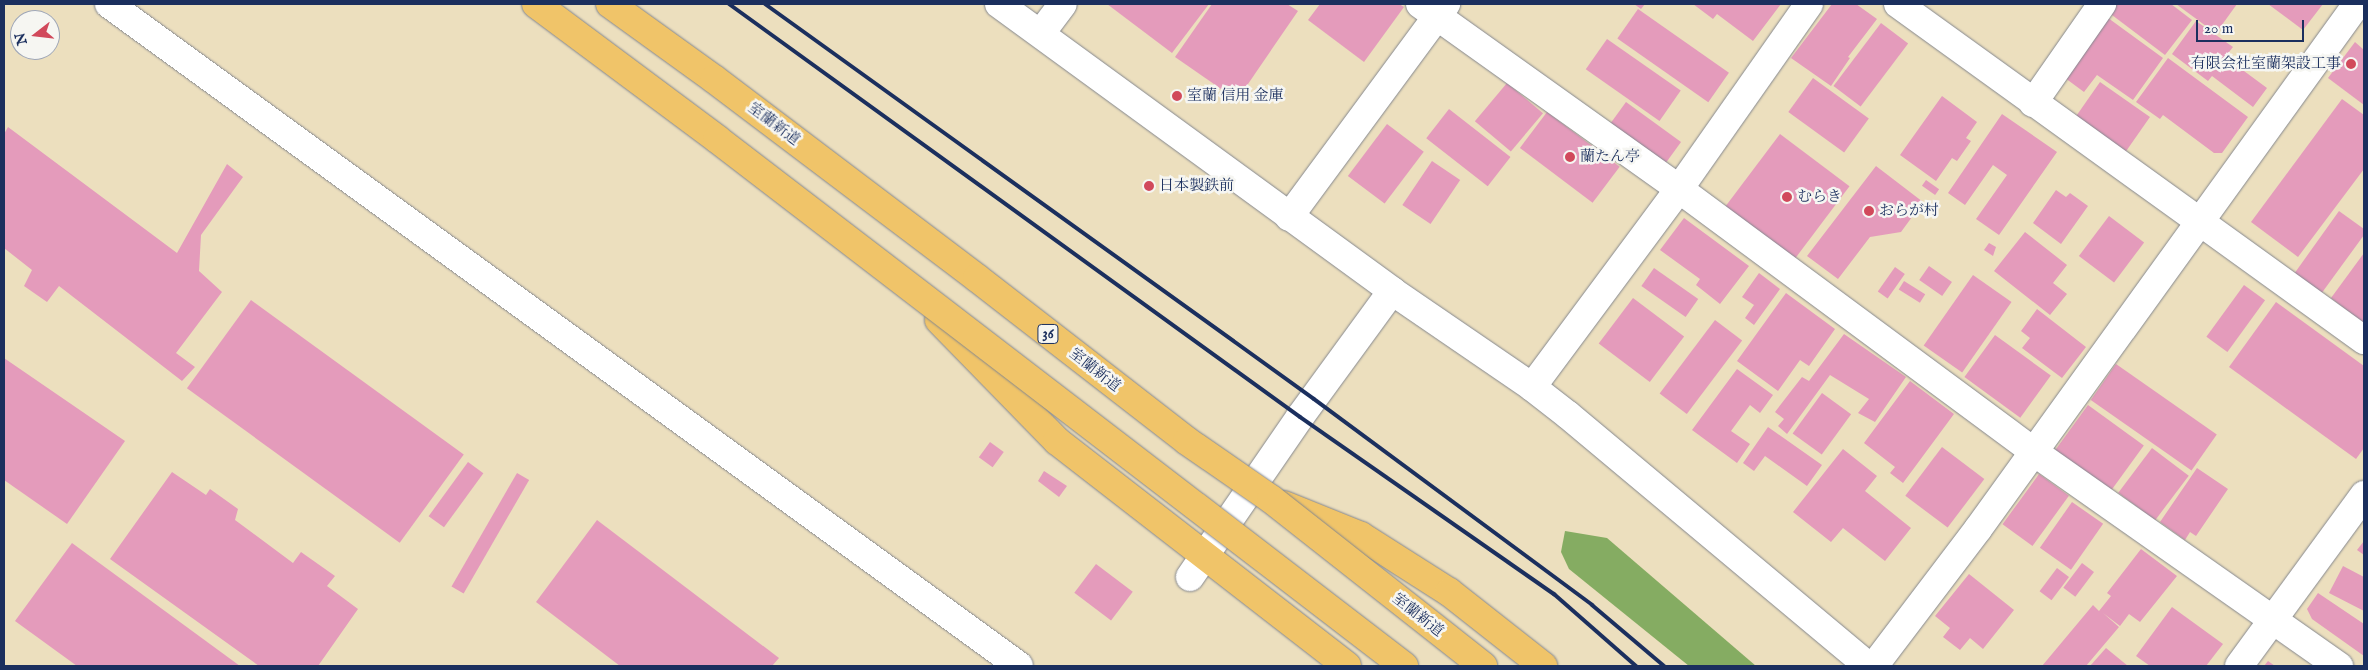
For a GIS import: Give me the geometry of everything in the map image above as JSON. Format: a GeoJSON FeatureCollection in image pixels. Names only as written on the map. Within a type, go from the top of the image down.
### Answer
{"type":"FeatureCollection","features":[{"type":"Feature","properties":{"kind":"highway"},"geometry":{"type":"LineString","coordinates":[[536,4],[900,279],[1404,666]]}},
{"type":"Feature","properties":{"kind":"highway","name":"室蘭新道"},"geometry":{"type":"LineString","coordinates":[[610,4],[722,85],[977,278],[1187,441],[1271,499],[1483,666]]}},
{"type":"Feature","properties":{"kind":"highway"},"geometry":{"type":"LineString","coordinates":[[900,279],[1057,441],[1197,566],[1347,666]]}},
{"type":"Feature","properties":{"kind":"highway"},"geometry":{"type":"LineString","coordinates":[[1271,499],[1361,536],[1449,592],[1543,666]]}},
{"type":"Feature","properties":{"kind":"street"},"geometry":{"type":"LineString","coordinates":[[109,4],[1019,666]]}},
{"type":"Feature","properties":{"kind":"street"},"geometry":{"type":"LineString","coordinates":[[999,4],[1392,291],[1532,387],[1868,666]]}},
{"type":"Feature","properties":{"kind":"street"},"geometry":{"type":"LineString","coordinates":[[1041,33],[1063,4]]}},
{"type":"Feature","properties":{"kind":"street"},"geometry":{"type":"LineString","coordinates":[[1532,387],[1679,189],[1809,4]]}},
{"type":"Feature","properties":{"kind":"street"},"geometry":{"type":"LineString","coordinates":[[1898,4],[2364,340]]}},
{"type":"Feature","properties":{"kind":"street"},"geometry":{"type":"LineString","coordinates":[[2034,103],[2102,4]]}},
{"type":"Feature","properties":{"kind":"street"},"geometry":{"type":"LineString","coordinates":[[1874,666],[2034,452],[2357,4]]}},
{"type":"Feature","properties":{"kind":"street"},"geometry":{"type":"LineString","coordinates":[[1289,216],[1434,8],[2034,452],[2339,666]]}},
{"type":"Feature","properties":{"kind":"street"},"geometry":{"type":"LineString","coordinates":[[1197,566],[1300,417],[1392,291]]}},
{"type":"Feature","properties":{"kind":"street"},"geometry":{"type":"LineString","coordinates":[[2238,666],[2364,495]]}},
{"type":"Feature","properties":{"kind":"green space"},"geometry":{"type":"Polygon","coordinates":[[[1565,531],[1607,538],[1756,666],[1689,666],[1569,569],[1561,552],[1565,531]]]}},
{"type":"Feature","properties":{"kind":"building"},"geometry":{"type":"Polygon","coordinates":[[[1107,4],[1209,4],[1172,53],[1107,4]]]}},
{"type":"Feature","properties":{"kind":"building"},"geometry":{"type":"Polygon","coordinates":[[[1212,4],[1287,4],[1298,11],[1237,100],[1175,57],[1212,4]]]}},
{"type":"Feature","properties":{"kind":"building"},"geometry":{"type":"Polygon","coordinates":[[[1320,4],[1399,4],[1404,7],[1364,62],[1308,20],[1320,4]]]}},
{"type":"Feature","properties":{"kind":"building"},"geometry":{"type":"Polygon","coordinates":[[[1634,4],[1645,4],[1641,9],[1634,4]]]}},
{"type":"Feature","properties":{"kind":"building"},"geometry":{"type":"Polygon","coordinates":[[[1693,4],[1781,4],[1753,41],[1717,14],[1713,19],[1693,4]]]}},
{"type":"Feature","properties":{"kind":"building"},"geometry":{"type":"Polygon","coordinates":[[[1832,4],[1856,4],[1877,19],[1848,57],[1850,58],[1831,86],[1791,58],[1832,4]]]}},
{"type":"Feature","properties":{"kind":"building"},"geometry":{"type":"Polygon","coordinates":[[[2114,4],[2171,4],[2192,20],[2165,55],[2108,12],[2114,4]]]}},
{"type":"Feature","properties":{"kind":"building"},"geometry":{"type":"Polygon","coordinates":[[[2176,4],[2237,4],[2219,29],[2210,29],[2176,4]]]}},
{"type":"Feature","properties":{"kind":"building"},"geometry":{"type":"Polygon","coordinates":[[[2268,4],[2323,4],[2303,30],[2268,4]]]}},
{"type":"Feature","properties":{"kind":"building"},"geometry":{"type":"Polygon","coordinates":[[[1638,9],[1729,73],[1708,102],[1617,38],[1638,9]]]}},
{"type":"Feature","properties":{"kind":"building"},"geometry":{"type":"Polygon","coordinates":[[[2104,15],[2163,58],[2133,100],[2097,75],[2084,92],[2061,75],[2104,15]]]}},
{"type":"Feature","properties":{"kind":"building"},"geometry":{"type":"Polygon","coordinates":[[[2196,21],[2233,47],[2225,57],[2267,88],[2253,107],[2212,76],[2208,81],[2172,54],[2196,21]]]}},
{"type":"Feature","properties":{"kind":"building"},"geometry":{"type":"Polygon","coordinates":[[[1881,23],[1908,43],[1861,107],[1833,86],[1881,23]]]}},
{"type":"Feature","properties":{"kind":"building"},"geometry":{"type":"Polygon","coordinates":[[[1607,39],[1681,91],[1660,121],[1586,69],[1607,39]]]}},
{"type":"Feature","properties":{"kind":"building","name":"有限会社室蘭架設工事"},"geometry":{"type":"Polygon","coordinates":[[[2355,42],[2364,50],[2364,105],[2328,78],[2355,42]]]}},
{"type":"Feature","properties":{"kind":"building"},"geometry":{"type":"Polygon","coordinates":[[[2168,58],[2248,117],[2222,153],[2214,153],[2163,115],[2160,119],[2136,102],[2168,58]]]}},
{"type":"Feature","properties":{"kind":"building"},"geometry":{"type":"Polygon","coordinates":[[[1813,78],[1869,119],[1844,153],[1788,112],[1813,78]]]}},
{"type":"Feature","properties":{"kind":"building"},"geometry":{"type":"Polygon","coordinates":[[[2100,82],[2150,117],[2121,158],[2071,123],[2100,82]]]}},
{"type":"Feature","properties":{"kind":"building"},"geometry":{"type":"Polygon","coordinates":[[[1507,83],[1543,113],[1511,152],[1475,121],[1507,83]]]}},
{"type":"Feature","properties":{"kind":"building"},"geometry":{"type":"Polygon","coordinates":[[[1942,96],[1977,122],[1966,138],[1971,141],[1957,161],[1952,158],[1936,181],[1900,155],[1942,96]]]}},
{"type":"Feature","properties":{"kind":"building"},"geometry":{"type":"Polygon","coordinates":[[[2342,99],[2364,115],[2364,169],[2298,257],[2251,222],[2342,99]]]}},
{"type":"Feature","properties":{"kind":"building"},"geometry":{"type":"Polygon","coordinates":[[[1626,102],[1681,142],[1664,165],[1609,125],[1626,102]]]}},
{"type":"Feature","properties":{"kind":"building"},"geometry":{"type":"Polygon","coordinates":[[[1449,109],[1510,157],[1488,186],[1426,138],[1449,109]]]}},
{"type":"Feature","properties":{"kind":"building","name":"蘭たん亭"},"geometry":{"type":"Polygon","coordinates":[[[1547,112],[1620,167],[1593,203],[1520,148],[1547,112]]]}},
{"type":"Feature","properties":{"kind":"building"},"geometry":{"type":"Polygon","coordinates":[[[2002,114],[2057,152],[1999,235],[1976,219],[2007,175],[1993,165],[1965,205],[1948,193],[2002,114]]]}},
{"type":"Feature","properties":{"kind":"building"},"geometry":{"type":"Polygon","coordinates":[[[1387,124],[1424,152],[1385,204],[1348,176],[1387,124]]]}},
{"type":"Feature","properties":{"kind":"building"},"geometry":{"type":"Polygon","coordinates":[[[8,127],[177,253],[227,164],[243,177],[201,235],[199,271],[222,292],[176,353],[195,367],[182,381],[59,286],[47,302],[24,286],[32,270],[4,248],[4,134],[8,127]]]}},
{"type":"Feature","properties":{"kind":"building","name":"むらき"},"geometry":{"type":"Polygon","coordinates":[[[1780,134],[1849,186],[1794,260],[1725,207],[1780,134]]]}},
{"type":"Feature","properties":{"kind":"building"},"geometry":{"type":"Polygon","coordinates":[[[1432,161],[1460,180],[1431,224],[1402,205],[1432,161]]]}},
{"type":"Feature","properties":{"kind":"building"},"geometry":{"type":"Polygon","coordinates":[[[1876,166],[1923,202],[1901,232],[1870,237],[1838,279],[1807,256],[1876,166]]]}},
{"type":"Feature","properties":{"kind":"building"},"geometry":{"type":"Polygon","coordinates":[[[1926,180],[1939,189],[1935,195],[1922,186],[1926,180]]]}},
{"type":"Feature","properties":{"kind":"building"},"geometry":{"type":"Polygon","coordinates":[[[2056,190],[2066,197],[2070,193],[2088,206],[2061,244],[2033,223],[2056,190]]]}},
{"type":"Feature","properties":{"kind":"building"},"geometry":{"type":"Polygon","coordinates":[[[2339,211],[2364,229],[2364,235],[2321,294],[2294,274],[2339,211]]]}},
{"type":"Feature","properties":{"kind":"building"},"geometry":{"type":"Polygon","coordinates":[[[2109,216],[2144,242],[2114,282],[2079,256],[2109,216]]]}},
{"type":"Feature","properties":{"kind":"building"},"geometry":{"type":"Polygon","coordinates":[[[1684,218],[1749,266],[1720,304],[1696,285],[1700,279],[1660,250],[1684,218]]]}},
{"type":"Feature","properties":{"kind":"building"},"geometry":{"type":"Polygon","coordinates":[[[2025,232],[2067,265],[2053,283],[2067,294],[2050,315],[1994,271],[2025,232]]]}},
{"type":"Feature","properties":{"kind":"building"},"geometry":{"type":"Polygon","coordinates":[[[1989,243],[1996,247],[1993,256],[1984,250],[1989,243]]]}},
{"type":"Feature","properties":{"kind":"building"},"geometry":{"type":"Polygon","coordinates":[[[2364,253],[2364,321],[2363,323],[2331,298],[2364,253]]]}},
{"type":"Feature","properties":{"kind":"building"},"geometry":{"type":"Polygon","coordinates":[[[1929,266],[1952,282],[1942,296],[1919,280],[1929,266]]]}},
{"type":"Feature","properties":{"kind":"building"},"geometry":{"type":"Polygon","coordinates":[[[1895,267],[1905,274],[1888,298],[1878,292],[1895,267]]]}},
{"type":"Feature","properties":{"kind":"building"},"geometry":{"type":"Polygon","coordinates":[[[1654,268],[1698,299],[1686,317],[1641,286],[1654,268]]]}},
{"type":"Feature","properties":{"kind":"building"},"geometry":{"type":"Polygon","coordinates":[[[1759,273],[1780,289],[1754,325],[1745,318],[1754,305],[1742,297],[1759,273]]]}},
{"type":"Feature","properties":{"kind":"building"},"geometry":{"type":"Polygon","coordinates":[[[1973,275],[2012,302],[1962,372],[1924,345],[1973,275]]]}},
{"type":"Feature","properties":{"kind":"building"},"geometry":{"type":"Polygon","coordinates":[[[1904,281],[1925,294],[1920,303],[1899,289],[1904,281]]]}},
{"type":"Feature","properties":{"kind":"building"},"geometry":{"type":"Polygon","coordinates":[[[2244,285],[2265,300],[2227,352],[2206,337],[2244,285]]]}},
{"type":"Feature","properties":{"kind":"building"},"geometry":{"type":"Polygon","coordinates":[[[1786,293],[1835,329],[1809,366],[1800,360],[1778,391],[1737,361],[1786,293]]]}},
{"type":"Feature","properties":{"kind":"building"},"geometry":{"type":"Polygon","coordinates":[[[1633,298],[1684,337],[1650,382],[1599,344],[1633,298]]]}},
{"type":"Feature","properties":{"kind":"building"},"geometry":{"type":"Polygon","coordinates":[[[251,300],[464,455],[400,543],[187,388],[251,300]]]}},
{"type":"Feature","properties":{"kind":"building"},"geometry":{"type":"Polygon","coordinates":[[[2276,302],[2364,366],[2364,448],[2356,459],[2229,367],[2276,302]]]}},
{"type":"Feature","properties":{"kind":"building"},"geometry":{"type":"Polygon","coordinates":[[[2037,309],[2086,347],[2062,378],[2022,348],[2030,338],[2021,331],[2037,309]]]}},
{"type":"Feature","properties":{"kind":"building"},"geometry":{"type":"Polygon","coordinates":[[[1715,320],[1742,340],[1687,414],[1660,393],[1715,320]]]}},
{"type":"Feature","properties":{"kind":"building"},"geometry":{"type":"Polygon","coordinates":[[[1844,334],[1906,377],[1875,422],[1858,413],[1869,399],[1830,375],[1787,434],[1778,426],[1784,419],[1775,412],[1802,377],[1809,381],[1844,334]]]}},
{"type":"Feature","properties":{"kind":"building"},"geometry":{"type":"Polygon","coordinates":[[[1995,335],[2051,376],[2020,418],[1964,377],[1995,335]]]}},
{"type":"Feature","properties":{"kind":"building"},"geometry":{"type":"Polygon","coordinates":[[[4,358],[125,441],[67,524],[4,480],[4,358]]]}},
{"type":"Feature","properties":{"kind":"building"},"geometry":{"type":"Polygon","coordinates":[[[2116,364],[2217,435],[2192,471],[2091,400],[2116,364]]]}},
{"type":"Feature","properties":{"kind":"building"},"geometry":{"type":"Polygon","coordinates":[[[1737,369],[1773,395],[1760,413],[1750,405],[1731,431],[1750,444],[1737,463],[1692,430],[1737,369]]]}},
{"type":"Feature","properties":{"kind":"building"},"geometry":{"type":"Polygon","coordinates":[[[1910,381],[1954,414],[1903,483],[1890,473],[1895,467],[1864,443],[1910,381]]]}},
{"type":"Feature","properties":{"kind":"building"},"geometry":{"type":"Polygon","coordinates":[[[1822,393],[1851,414],[1822,455],[1793,433],[1822,393]]]}},
{"type":"Feature","properties":{"kind":"building"},"geometry":{"type":"Polygon","coordinates":[[[2088,405],[2144,446],[2109,493],[2053,453],[2088,405]]]}},
{"type":"Feature","properties":{"kind":"building"},"geometry":{"type":"Polygon","coordinates":[[[1768,427],[1822,465],[1807,486],[1765,456],[1754,471],[1743,463],[1768,427]]]}},
{"type":"Feature","properties":{"kind":"building"},"geometry":{"type":"Polygon","coordinates":[[[990,442],[1004,452],[993,467],[979,457],[990,442]]]}},
{"type":"Feature","properties":{"kind":"building"},"geometry":{"type":"Polygon","coordinates":[[[1942,447],[1984,479],[1948,528],[1905,496],[1942,447]]]}},
{"type":"Feature","properties":{"kind":"building"},"geometry":{"type":"Polygon","coordinates":[[[2152,448],[2189,476],[2155,520],[2118,493],[2152,448]]]}},
{"type":"Feature","properties":{"kind":"building"},"geometry":{"type":"Polygon","coordinates":[[[1843,449],[1877,476],[1865,491],[1911,528],[1885,561],[1843,528],[1831,542],[1793,512],[1843,449]]]}},
{"type":"Feature","properties":{"kind":"building"},"geometry":{"type":"Polygon","coordinates":[[[468,462],[483,473],[444,527],[429,516],[468,462]]]}},
{"type":"Feature","properties":{"kind":"building"},"geometry":{"type":"Polygon","coordinates":[[[2197,468],[2228,489],[2196,536],[2190,532],[2185,540],[2160,522],[2197,468]]]}},
{"type":"Feature","properties":{"kind":"building"},"geometry":{"type":"Polygon","coordinates":[[[1044,471],[1067,486],[1059,497],[1038,481],[1044,471]]]}},
{"type":"Feature","properties":{"kind":"building"},"geometry":{"type":"Polygon","coordinates":[[[172,472],[206,495],[210,489],[238,509],[235,520],[293,563],[301,552],[335,576],[327,586],[358,609],[318,666],[259,666],[110,559],[172,472]]]}},
{"type":"Feature","properties":{"kind":"building"},"geometry":{"type":"Polygon","coordinates":[[[517,473],[529,480],[464,593],[452,586],[517,473]]]}},
{"type":"Feature","properties":{"kind":"building"},"geometry":{"type":"Polygon","coordinates":[[[2039,474],[2069,496],[2032,546],[2003,524],[2039,474]]]}},
{"type":"Feature","properties":{"kind":"building"},"geometry":{"type":"Polygon","coordinates":[[[2072,502],[2103,524],[2071,570],[2040,548],[2072,502]]]}},
{"type":"Feature","properties":{"kind":"building"},"geometry":{"type":"Polygon","coordinates":[[[597,520],[779,658],[772,666],[620,666],[536,602],[597,520]]]}},
{"type":"Feature","properties":{"kind":"building"},"geometry":{"type":"Polygon","coordinates":[[[2364,541],[2364,555],[2357,550],[2364,541]]]}},
{"type":"Feature","properties":{"kind":"building"},"geometry":{"type":"Polygon","coordinates":[[[72,543],[240,666],[77,666],[15,621],[72,543]]]}},
{"type":"Feature","properties":{"kind":"building"},"geometry":{"type":"Polygon","coordinates":[[[2141,549],[2177,576],[2140,622],[2129,614],[2120,626],[2103,613],[2119,627],[2086,666],[2042,666],[2093,605],[2099,611],[2111,596],[2107,593],[2141,549]]]}},
{"type":"Feature","properties":{"kind":"building"},"geometry":{"type":"Polygon","coordinates":[[[2082,563],[2094,572],[2075,597],[2063,588],[2082,563]]]}},
{"type":"Feature","properties":{"kind":"building"},"geometry":{"type":"Polygon","coordinates":[[[1096,564],[1133,592],[1111,620],[1074,593],[1096,564]]]}},
{"type":"Feature","properties":{"kind":"building"},"geometry":{"type":"Polygon","coordinates":[[[2343,566],[2364,577],[2364,611],[2329,593],[2343,566]]]}},
{"type":"Feature","properties":{"kind":"building"},"geometry":{"type":"Polygon","coordinates":[[[2057,568],[2069,577],[2052,600],[2040,591],[2057,568]]]}},
{"type":"Feature","properties":{"kind":"building"},"geometry":{"type":"Polygon","coordinates":[[[1969,574],[2014,610],[1983,649],[1970,638],[1960,650],[1943,637],[1950,628],[1935,616],[1969,574]]]}},
{"type":"Feature","properties":{"kind":"building"},"geometry":{"type":"Polygon","coordinates":[[[2318,593],[2364,624],[2364,656],[2312,619],[2307,609],[2318,593]]]}},
{"type":"Feature","properties":{"kind":"building"},"geometry":{"type":"Polygon","coordinates":[[[2172,607],[2223,644],[2206,666],[2150,666],[2136,656],[2172,607]]]}},
{"type":"Feature","properties":{"kind":"building"},"geometry":{"type":"Polygon","coordinates":[[[2106,648],[2128,666],[2090,666],[2106,648]]]}},
{"type":"Feature","properties":{"kind":"building"},"geometry":{"type":"Polygon","coordinates":[[[2268,661],[2275,666],[2264,666],[2268,661]]]}},
{"type":"Feature","properties":{"kind":"railway"},"geometry":{"type":"LineString","coordinates":[[729,4],[1300,417],[1554,594],[1636,666]]}},
{"type":"Feature","properties":{"kind":"railway"},"geometry":{"type":"LineString","coordinates":[[765,4],[1314,399],[1592,605],[1664,666]]}},
{"type":"Feature","properties":{"kind":"place","name":"有限会社室蘭架設工事"},"geometry":{"type":"Point","coordinates":[2351,64]}},
{"type":"Feature","properties":{"kind":"place","name":"室蘭 信用 金庫"},"geometry":{"type":"Point","coordinates":[1177,96]}},
{"type":"Feature","properties":{"kind":"place","name":"蘭たん亭"},"geometry":{"type":"Point","coordinates":[1570,157]}},
{"type":"Feature","properties":{"kind":"place","name":"日本製鉄前"},"geometry":{"type":"Point","coordinates":[1149,186]}},
{"type":"Feature","properties":{"kind":"place","name":"むらき"},"geometry":{"type":"Point","coordinates":[1787,197]}},
{"type":"Feature","properties":{"kind":"place","name":"おらが村"},"geometry":{"type":"Point","coordinates":[1869,211]}}]}
